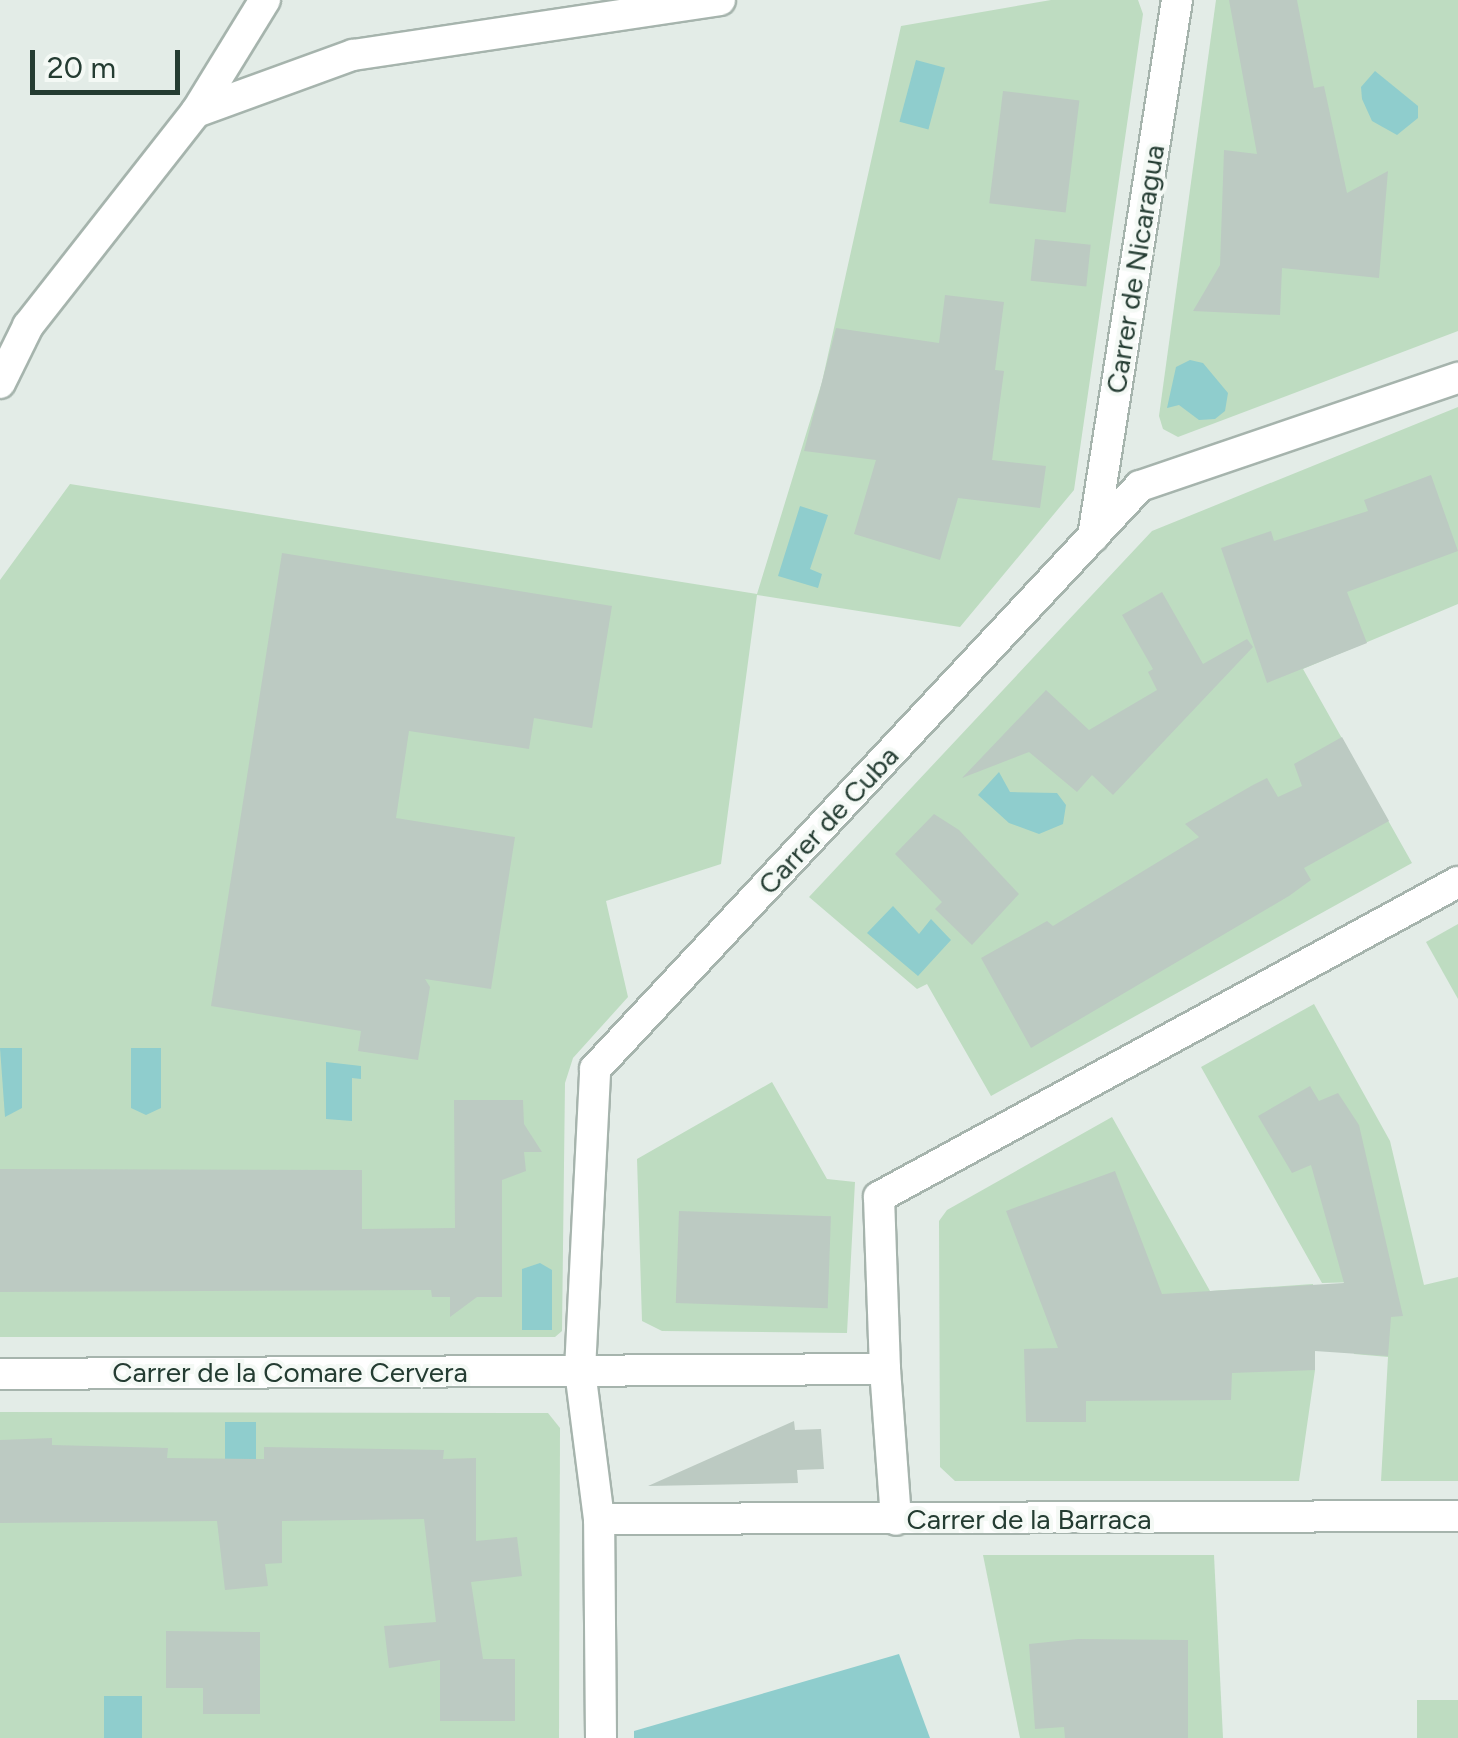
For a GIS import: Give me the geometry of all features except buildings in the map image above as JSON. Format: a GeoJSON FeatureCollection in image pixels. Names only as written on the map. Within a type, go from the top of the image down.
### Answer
{"type":"FeatureCollection","features":[{"type":"Feature","properties":{"kind":"street"},"geometry":{"type":"LineString","coordinates":[[0,382],[28,326],[196,112],[265,0]]}},
{"type":"Feature","properties":{"kind":"street"},"geometry":{"type":"LineString","coordinates":[[196,112],[353,54],[720,0]]}},
{"type":"Feature","properties":{"kind":"street","name":"Carrer de Nicaragua"},"geometry":{"type":"LineString","coordinates":[[1092,537],[1177,0]]}},
{"type":"Feature","properties":{"kind":"street","name":"Carrer de Cuba"},"geometry":{"type":"LineString","coordinates":[[601,1738],[599,1518],[580,1370],[595,1069],[1140,486],[1458,378]]}},
{"type":"Feature","properties":{"kind":"street"},"geometry":{"type":"LineString","coordinates":[[896,1520],[885,1369],[879,1197],[1458,882]]}},
{"type":"Feature","properties":{"kind":"street","name":"Carrer de la Comare Cervera"},"geometry":{"type":"LineString","coordinates":[[0,1374],[885,1369]]}},
{"type":"Feature","properties":{"kind":"street","name":"Carrer de la Barraca"},"geometry":{"type":"LineString","coordinates":[[599,1518],[1458,1516]]}},
{"type":"Feature","properties":{"kind":"green space"},"geometry":{"type":"Polygon","coordinates":[[[1051,0],[1138,0],[1143,14],[1074,490],[960,627],[757,595],[721,864],[606,901],[628,997],[573,1058],[565,1083],[562,1331],[555,1337],[0,1337],[0,580],[70,484],[757,594],[822,382],[901,26],[1051,0]]]}},
{"type":"Feature","properties":{"kind":"green space"},"geometry":{"type":"Polygon","coordinates":[[[1216,0],[1458,0],[1458,331],[1178,437],[1163,429],[1159,416],[1216,0]]]}},
{"type":"Feature","properties":{"kind":"green space"},"geometry":{"type":"Polygon","coordinates":[[[1458,407],[1458,604],[1303,669],[1412,863],[991,1096],[927,984],[917,989],[809,897],[1152,531],[1458,407]]]}},
{"type":"Feature","properties":{"kind":"green space"},"geometry":{"type":"Polygon","coordinates":[[[1458,924],[1458,999],[1426,942],[1458,924]]]}},
{"type":"Feature","properties":{"kind":"green space"},"geometry":{"type":"Polygon","coordinates":[[[1314,1004],[1390,1141],[1424,1285],[1458,1277],[1458,1481],[1381,1481],[1388,1357],[1354,1354],[1358,1282],[1322,1283],[1201,1067],[1314,1004]]]}},
{"type":"Feature","properties":{"kind":"green space"},"geometry":{"type":"Polygon","coordinates":[[[772,1082],[827,1179],[855,1182],[847,1333],[662,1331],[642,1321],[637,1159],[772,1082]]]}},
{"type":"Feature","properties":{"kind":"green space"},"geometry":{"type":"Polygon","coordinates":[[[1112,1117],[1210,1291],[1313,1284],[1315,1370],[1299,1481],[955,1481],[940,1467],[939,1221],[947,1210],[1112,1117]]]}},
{"type":"Feature","properties":{"kind":"green space"},"geometry":{"type":"Polygon","coordinates":[[[0,1412],[548,1413],[560,1428],[559,1738],[0,1738],[0,1412]]]}},
{"type":"Feature","properties":{"kind":"green space"},"geometry":{"type":"Polygon","coordinates":[[[983,1555],[1214,1555],[1223,1738],[1020,1738],[983,1555]]]}},
{"type":"Feature","properties":{"kind":"green space"},"geometry":{"type":"Polygon","coordinates":[[[1417,1700],[1458,1700],[1458,1738],[1417,1738],[1417,1700]]]}},
{"type":"Feature","properties":{"kind":"water"},"geometry":{"type":"Polygon","coordinates":[[[916,60],[945,68],[928,130],[899,122],[916,60]]]}},
{"type":"Feature","properties":{"kind":"water"},"geometry":{"type":"Polygon","coordinates":[[[1375,71],[1418,106],[1418,118],[1397,135],[1372,121],[1362,99],[1361,87],[1375,71]]]}},
{"type":"Feature","properties":{"kind":"water"},"geometry":{"type":"Polygon","coordinates":[[[1190,360],[1203,363],[1228,393],[1225,411],[1215,419],[1199,420],[1179,405],[1167,408],[1176,367],[1190,360]]]}},
{"type":"Feature","properties":{"kind":"water"},"geometry":{"type":"Polygon","coordinates":[[[800,506],[828,515],[810,569],[822,574],[818,588],[778,576],[800,506]]]}},
{"type":"Feature","properties":{"kind":"water"},"geometry":{"type":"Polygon","coordinates":[[[999,772],[1010,792],[1057,793],[1066,805],[1063,824],[1039,834],[1009,823],[978,795],[999,772]]]}},
{"type":"Feature","properties":{"kind":"water"},"geometry":{"type":"Polygon","coordinates":[[[893,906],[919,934],[931,919],[951,940],[918,976],[867,933],[893,906]]]}},
{"type":"Feature","properties":{"kind":"water"},"geometry":{"type":"Polygon","coordinates":[[[0,1048],[22,1048],[22,1108],[5,1117],[0,1048]]]}},
{"type":"Feature","properties":{"kind":"water"},"geometry":{"type":"Polygon","coordinates":[[[131,1048],[161,1048],[161,1108],[146,1115],[131,1108],[131,1048]]]}},
{"type":"Feature","properties":{"kind":"water"},"geometry":{"type":"Polygon","coordinates":[[[326,1062],[361,1066],[361,1079],[352,1078],[352,1121],[326,1119],[326,1062]]]}},
{"type":"Feature","properties":{"kind":"water"},"geometry":{"type":"Polygon","coordinates":[[[540,1263],[552,1270],[552,1330],[522,1330],[522,1269],[540,1263]]]}},
{"type":"Feature","properties":{"kind":"water"},"geometry":{"type":"Polygon","coordinates":[[[225,1422],[256,1422],[256,1482],[225,1482],[225,1422]]]}},
{"type":"Feature","properties":{"kind":"water"},"geometry":{"type":"Polygon","coordinates":[[[899,1654],[930,1738],[634,1738],[634,1731],[899,1654]]]}},
{"type":"Feature","properties":{"kind":"water"},"geometry":{"type":"Polygon","coordinates":[[[104,1696],[142,1696],[142,1738],[104,1738],[104,1696]]]}}]}
